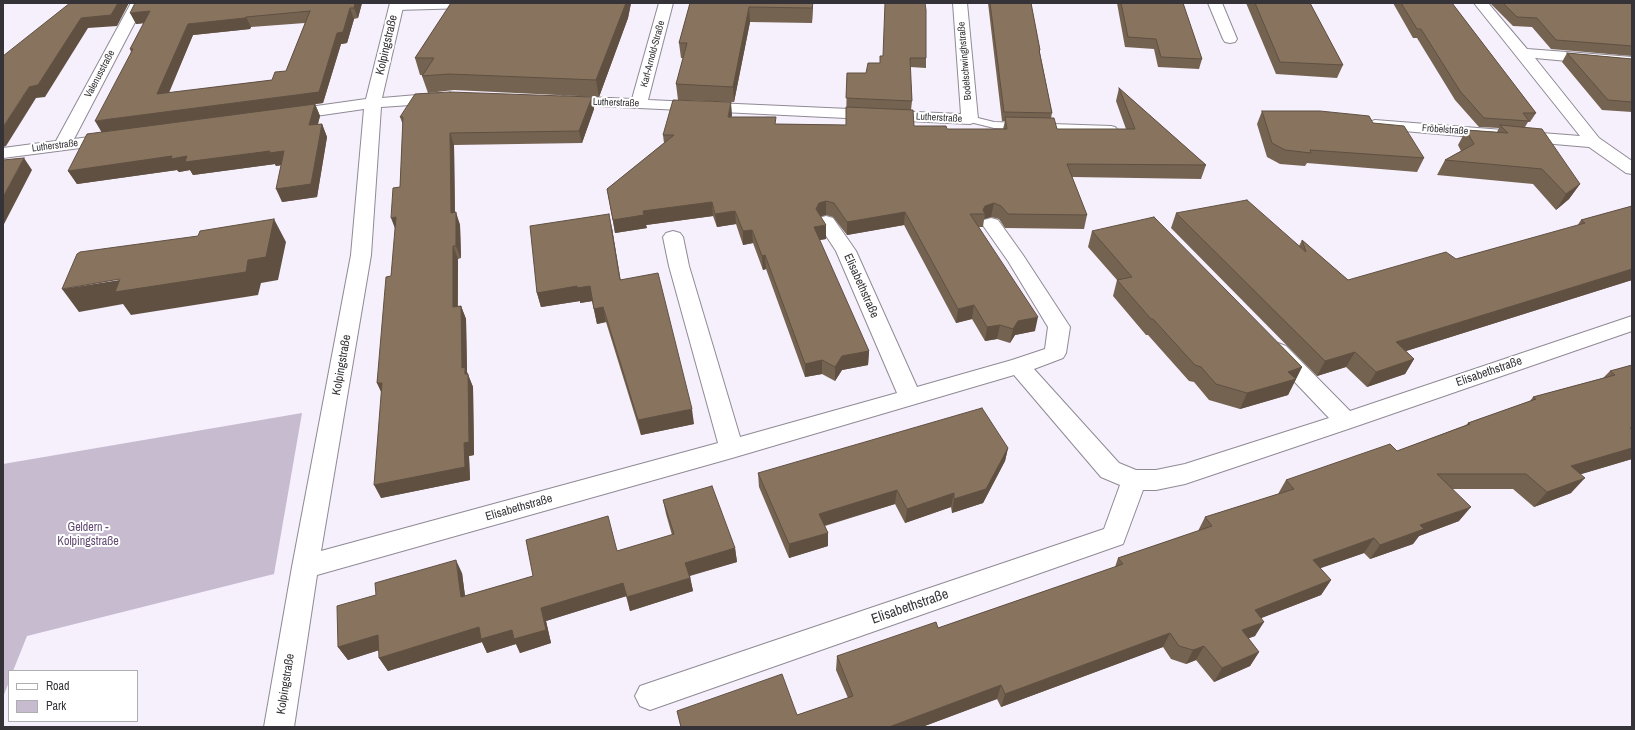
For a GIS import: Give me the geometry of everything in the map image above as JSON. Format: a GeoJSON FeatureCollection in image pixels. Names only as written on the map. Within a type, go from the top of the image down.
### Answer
{"type":"FeatureCollection","features":[{"type":"Feature","properties":{"kind":"street","name":"Valenusstraße"},"geometry":{"type":"LineString","coordinates":[[62,146],[138,3]]}},
{"type":"Feature","properties":{"kind":"street","name":"Karl-Arnold-Straße"},"geometry":{"type":"LineString","coordinates":[[639,104],[666,3]]}},
{"type":"Feature","properties":{"kind":"street","name":"Bodelschwinghstraße"},"geometry":{"type":"LineString","coordinates":[[960,3],[970,119]]}},
{"type":"Feature","properties":{"kind":"street"},"geometry":{"type":"LineString","coordinates":[[1215,3],[1230,39]]}},
{"type":"Feature","properties":{"kind":"street"},"geometry":{"type":"LineString","coordinates":[[1481,3],[1523,53],[1593,142],[1632,169]]}},
{"type":"Feature","properties":{"kind":"street","name":"Kolpingstraße"},"geometry":{"type":"LineString","coordinates":[[279,727],[305,568],[361,255],[373,103],[396,5]]}},
{"type":"Feature","properties":{"kind":"street"},"geometry":{"type":"LineString","coordinates":[[1523,53],[1632,62]]}},
{"type":"Feature","properties":{"kind":"street"},"geometry":{"type":"LineString","coordinates":[[272,117],[373,103],[454,97]]}},
{"type":"Feature","properties":{"kind":"street","name":"Lutherstraße"},"geometry":{"type":"LineString","coordinates":[[547,100],[970,119]]}},
{"type":"Feature","properties":{"kind":"street","name":"Fröbelstraße"},"geometry":{"type":"LineString","coordinates":[[1360,124],[1593,142]]}},
{"type":"Feature","properties":{"kind":"street","name":"Lutherstraße"},"geometry":{"type":"LineString","coordinates":[[3,153],[125,137]]}},
{"type":"Feature","properties":{"kind":"street","name":"Elisabethstraße"},"geometry":{"type":"LineString","coordinates":[[826,222],[846,251],[910,397]]}},
{"type":"Feature","properties":{"kind":"street","name":"Elisabethstraße"},"geometry":{"type":"LineString","coordinates":[[305,568],[1019,366],[1055,353],[1059,327],[1016,259],[991,224]]}},
{"type":"Feature","properties":{"kind":"street"},"geometry":{"type":"LineString","coordinates":[[673,238],[679,266],[732,448]]}},
{"type":"Feature","properties":{"kind":"street","name":"Elisabethstraße"},"geometry":{"type":"LineString","coordinates":[[1019,366],[1110,470],[1134,480],[1156,480],[1185,474],[1346,421],[1632,322]]}},
{"type":"Feature","properties":{"kind":"street"},"geometry":{"type":"LineString","coordinates":[[1263,335],[1346,421]]}},
{"type":"Feature","properties":{"kind":"street","name":"Elisabethstraße"},"geometry":{"type":"LineString","coordinates":[[650,696],[1114,536],[1134,480]]}},
{"type":"Feature","properties":{"kind":"lane"},"geometry":{"type":"LineString","coordinates":[[396,5],[476,5]]}},
{"type":"Feature","properties":{"kind":"lane","name":"Lutherstraße"},"geometry":{"type":"LineString","coordinates":[[970,119],[994,125],[1111,129]]}},
{"type":"Feature","properties":{"kind":"green space","name":"Geldern - Kolpingstraße"},"geometry":{"type":"Polygon","coordinates":[[[302,413],[274,574],[27,636],[13,670],[8,670],[8,684],[3,697],[3,464],[302,413]]]}},
{"type":"Feature","properties":{"kind":"building"},"geometry":{"type":"Polygon","coordinates":[[[70,3],[118,3],[111,15],[81,18],[38,85],[29,87],[3,127],[3,56],[70,3]]]}},
{"type":"Feature","properties":{"kind":"building"},"geometry":{"type":"Polygon","coordinates":[[[135,3],[355,3],[354,8],[350,8],[343,32],[337,33],[319,92],[95,121],[133,49],[130,49],[150,11],[130,13],[135,3]],[[310,11],[188,24],[157,94],[272,80],[275,72],[286,71],[310,11]]]}},
{"type":"Feature","properties":{"kind":"building"},"geometry":{"type":"Polygon","coordinates":[[[451,3],[626,3],[596,80],[449,74],[422,76],[434,58],[415,58],[451,3]]]}},
{"type":"Feature","properties":{"kind":"building"},"geometry":{"type":"Polygon","coordinates":[[[690,3],[813,3],[812,8],[749,7],[733,87],[676,84],[687,43],[679,43],[690,3]]]}},
{"type":"Feature","properties":{"kind":"building"},"geometry":{"type":"Polygon","coordinates":[[[885,3],[925,3],[926,58],[910,58],[912,101],[846,98],[847,73],[866,73],[868,63],[880,63],[880,56],[883,56],[885,3]]]}},
{"type":"Feature","properties":{"kind":"building"},"geometry":{"type":"Polygon","coordinates":[[[990,3],[1031,3],[1052,113],[1004,112],[990,3]]]}},
{"type":"Feature","properties":{"kind":"building"},"geometry":{"type":"Polygon","coordinates":[[[1121,3],[1183,3],[1202,59],[1161,57],[1156,39],[1128,37],[1121,3]]]}},
{"type":"Feature","properties":{"kind":"building"},"geometry":{"type":"Polygon","coordinates":[[[1255,3],[1310,3],[1343,65],[1280,62],[1255,3]]]}},
{"type":"Feature","properties":{"kind":"building"},"geometry":{"type":"Polygon","coordinates":[[[1401,3],[1452,3],[1536,113],[1523,113],[1529,121],[1484,118],[1460,91],[1421,29],[1417,29],[1401,3]]]}},
{"type":"Feature","properties":{"kind":"building"},"geometry":{"type":"Polygon","coordinates":[[[1503,3],[1632,3],[1632,46],[1556,40],[1537,18],[1517,17],[1503,3]]]}},
{"type":"Feature","properties":{"kind":"building"},"geometry":{"type":"Polygon","coordinates":[[[1567,53],[1632,59],[1632,102],[1608,100],[1567,53]]]}},
{"type":"Feature","properties":{"kind":"building"},"geometry":{"type":"Polygon","coordinates":[[[1119,88],[1206,165],[1067,164],[1087,215],[1008,214],[1001,206],[994,203],[985,206],[983,210],[985,214],[970,214],[1038,317],[1018,321],[1013,329],[1000,325],[987,327],[974,305],[958,309],[905,212],[847,222],[834,203],[826,201],[819,203],[816,209],[826,225],[814,227],[869,351],[842,356],[835,367],[822,360],[805,364],[765,255],[762,256],[752,230],[743,231],[735,211],[715,214],[712,202],[643,211],[644,215],[613,220],[607,189],[674,135],[663,135],[673,100],[731,102],[728,117],[776,117],[775,124],[846,125],[846,107],[913,110],[914,126],[946,126],[947,129],[1007,129],[1005,117],[1054,118],[1057,129],[1135,129],[1119,88]]]}},
{"type":"Feature","properties":{"kind":"building"},"geometry":{"type":"Polygon","coordinates":[[[450,92],[592,97],[579,131],[450,133],[451,213],[456,212],[456,246],[453,246],[453,307],[461,306],[462,368],[465,367],[465,374],[468,374],[469,442],[464,443],[465,467],[374,485],[382,383],[377,383],[386,277],[391,276],[396,217],[391,218],[393,188],[400,187],[403,117],[400,117],[415,94],[450,92]]]}},
{"type":"Feature","properties":{"kind":"building"},"geometry":{"type":"Polygon","coordinates":[[[315,104],[309,125],[322,124],[311,184],[276,189],[284,151],[269,153],[270,151],[185,162],[187,156],[171,159],[172,156],[68,171],[87,134],[315,104]]]}},
{"type":"Feature","properties":{"kind":"building"},"geometry":{"type":"Polygon","coordinates":[[[1262,111],[1320,111],[1369,116],[1373,123],[1404,126],[1424,158],[1310,150],[1311,153],[1285,150],[1272,143],[1262,111]]]}},
{"type":"Feature","properties":{"kind":"building"},"geometry":{"type":"Polygon","coordinates":[[[1500,125],[1542,129],[1580,184],[1566,194],[1542,169],[1445,160],[1474,144],[1466,130],[1508,133],[1500,125]]]}},
{"type":"Feature","properties":{"kind":"building"},"geometry":{"type":"Polygon","coordinates":[[[24,158],[3,197],[3,160],[24,158]]]}},
{"type":"Feature","properties":{"kind":"building"},"geometry":{"type":"Polygon","coordinates":[[[1247,200],[1306,252],[1302,240],[1348,280],[1446,252],[1456,259],[1585,223],[1581,220],[1632,206],[1632,269],[1396,342],[1414,359],[1376,372],[1355,352],[1325,361],[1176,213],[1247,200]]]}},
{"type":"Feature","properties":{"kind":"building"},"geometry":{"type":"Polygon","coordinates":[[[609,214],[620,280],[658,273],[692,409],[638,420],[603,307],[594,309],[590,286],[577,288],[577,286],[537,293],[530,226],[609,214]]]}},
{"type":"Feature","properties":{"kind":"building"},"geometry":{"type":"Polygon","coordinates":[[[1154,217],[1302,367],[1288,372],[1296,379],[1247,393],[1216,384],[1201,367],[1195,365],[1153,319],[1151,319],[1117,280],[1132,277],[1092,231],[1154,217]]]}},
{"type":"Feature","properties":{"kind":"building"},"geometry":{"type":"Polygon","coordinates":[[[274,219],[266,257],[248,260],[246,272],[115,292],[120,279],[62,289],[77,254],[80,252],[198,236],[200,231],[274,219]]]}},
{"type":"Feature","properties":{"kind":"building"},"geometry":{"type":"Polygon","coordinates":[[[1632,365],[1632,428],[1630,428],[1632,430],[1632,448],[1571,466],[1585,478],[1547,492],[1526,474],[1437,474],[1471,507],[1420,525],[1424,529],[1380,545],[1374,538],[1313,560],[1331,580],[1255,610],[1264,622],[1242,630],[1259,652],[1222,668],[1204,646],[1193,650],[1179,646],[1170,633],[1005,694],[1001,685],[889,727],[681,727],[677,711],[782,674],[797,715],[853,696],[837,656],[936,622],[938,628],[1123,564],[1118,558],[1212,526],[1205,517],[1294,489],[1286,480],[1390,444],[1397,451],[1470,424],[1468,423],[1536,399],[1533,397],[1615,375],[1610,371],[1632,365]]]}},
{"type":"Feature","properties":{"kind":"building"},"geometry":{"type":"Polygon","coordinates":[[[982,408],[1008,448],[986,489],[954,499],[954,493],[907,509],[897,490],[819,514],[828,533],[789,544],[758,473],[982,408]]]}},
{"type":"Feature","properties":{"kind":"building"},"geometry":{"type":"Polygon","coordinates":[[[712,486],[735,548],[685,563],[690,578],[627,597],[623,583],[541,608],[546,630],[514,639],[512,630],[481,639],[479,627],[379,658],[378,635],[338,647],[337,606],[376,595],[375,583],[456,560],[461,597],[533,576],[526,540],[608,516],[617,551],[674,534],[663,500],[712,486]]]}}]}
